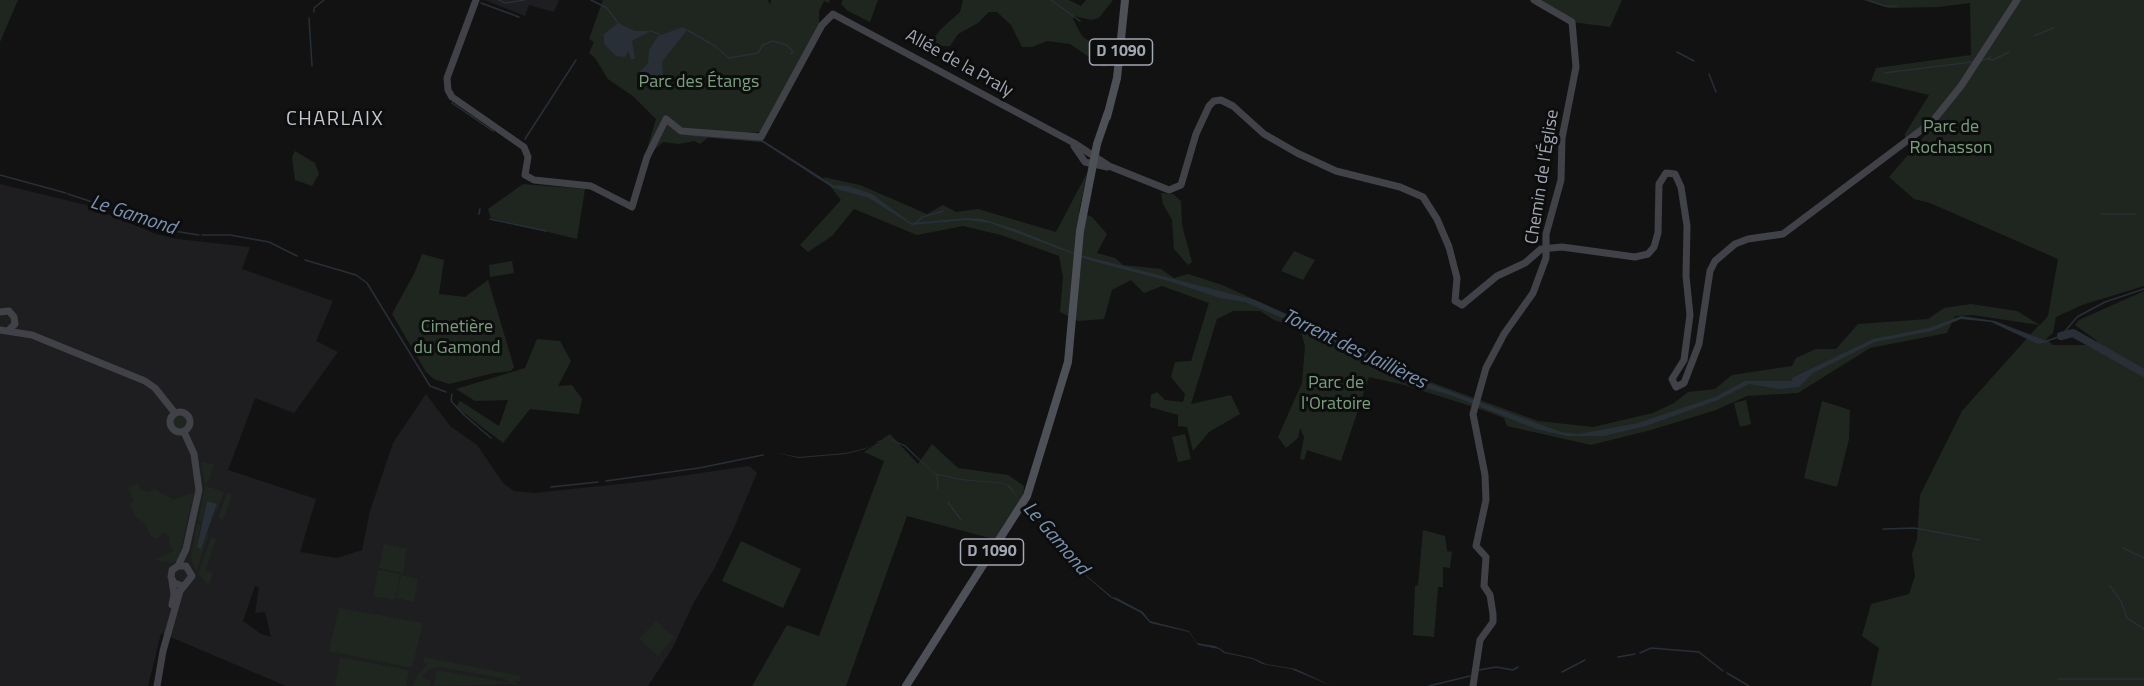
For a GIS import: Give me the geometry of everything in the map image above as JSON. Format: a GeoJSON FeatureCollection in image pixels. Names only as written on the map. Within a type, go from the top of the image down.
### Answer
{"type":"FeatureCollection","features":[{"type":"Feature","properties":{"kind":"main road","name":"D 1090"},"geometry":{"type":"LineString","coordinates":[[906,686],[1027,496],[1068,362],[1077,254],[1090,182],[1117,78],[1125,0]]}},
{"type":"Feature","properties":{"kind":"street","name":"Allée de la Praly"},"geometry":{"type":"LineString","coordinates":[[476,0],[449,69],[448,90],[458,103],[524,147],[528,157],[525,175],[534,180],[591,186],[632,207],[647,157],[665,121],[681,131],[761,138],[822,25],[834,14],[1070,141],[1083,153],[1085,162],[1109,166],[1156,186],[1173,190],[1181,184],[1202,117],[1214,100],[1221,100],[1233,106],[1264,134],[1297,153],[1330,168],[1400,187],[1423,196],[1437,219],[1449,247],[1456,278],[1455,301],[1458,304],[1466,305],[1497,276],[1525,263],[1541,249],[1547,248]]}},
{"type":"Feature","properties":{"kind":"street","name":"Chemin de l'Église"},"geometry":{"type":"LineString","coordinates":[[1473,686],[1480,640],[1492,622],[1493,606],[1484,586],[1486,557],[1476,546],[1486,500],[1485,475],[1473,414],[1486,368],[1504,334],[1533,293],[1546,258],[1546,234],[1561,180],[1562,138],[1572,92],[1575,56],[1572,22],[1534,0]]}},
{"type":"Feature","properties":{"kind":"street"},"geometry":{"type":"LineString","coordinates":[[1547,248],[1577,248],[1635,257],[1648,254],[1654,247],[1658,233],[1659,184],[1666,174],[1675,174],[1678,177],[1687,226],[1686,276],[1690,315],[1684,360],[1672,379],[1673,385],[1679,387],[1687,378],[1699,344],[1710,271],[1715,261],[1735,244],[1783,234],[1932,122],[1961,86],[2017,0]]}},
{"type":"Feature","properties":{"kind":"street"},"geometry":{"type":"LineString","coordinates":[[0,312],[11,313],[15,321],[32,335]]}},
{"type":"Feature","properties":{"kind":"street"},"geometry":{"type":"LineString","coordinates":[[4,331],[15,321]]}},
{"type":"Feature","properties":{"kind":"street"},"geometry":{"type":"LineString","coordinates":[[4,331],[32,335],[145,381],[155,388],[175,413]]}},
{"type":"Feature","properties":{"kind":"street"},"geometry":{"type":"LineString","coordinates":[[184,412],[189,417],[189,427],[184,432],[177,432],[170,425],[175,413],[184,412]]}},
{"type":"Feature","properties":{"kind":"street"},"geometry":{"type":"LineString","coordinates":[[155,686],[159,648],[172,604],[171,573],[178,566],[186,549],[199,490],[199,474],[194,454],[184,432]]}},
{"type":"Feature","properties":{"kind":"street"},"geometry":{"type":"LineString","coordinates":[[155,686],[183,586],[191,580],[186,549]]}},
{"type":"Feature","properties":{"kind":"street"},"geometry":{"type":"LineString","coordinates":[[178,566],[189,569]]}},
{"type":"Feature","properties":{"kind":"street"},"geometry":{"type":"LineString","coordinates":[[172,581],[183,586]]}},
{"type":"Feature","properties":{"kind":"shaded area"},"geometry":{"type":"Polygon","coordinates":[[[485,0],[559,0],[554,12],[529,5],[525,16],[485,0]]]}},
{"type":"Feature","properties":{"kind":"shaded area"},"geometry":{"type":"Polygon","coordinates":[[[0,184],[86,205],[156,234],[177,239],[250,247],[242,269],[333,301],[316,341],[338,352],[294,413],[255,398],[228,470],[316,499],[300,552],[337,558],[362,550],[370,511],[393,443],[426,394],[450,426],[477,445],[503,483],[514,491],[534,493],[639,482],[749,466],[757,473],[714,569],[694,602],[672,649],[648,686],[286,686],[161,633],[148,686],[0,686],[0,184]],[[255,586],[243,621],[261,634],[271,637],[265,612],[255,613],[259,587],[255,586]]]}},
{"type":"Feature","properties":{"kind":"green space"},"geometry":{"type":"Polygon","coordinates":[[[0,0],[18,0],[0,42],[0,0]]]}},
{"type":"Feature","properties":{"kind":"green space","name":"Parc des Étangs"},"geometry":{"type":"Polygon","coordinates":[[[603,0],[768,0],[770,5],[771,0],[830,0],[829,3],[824,1],[819,11],[819,30],[761,132],[710,136],[700,144],[694,141],[679,144],[663,142],[653,151],[647,149],[656,119],[634,97],[608,79],[595,58],[589,53],[594,42],[589,39],[603,0]]]}},
{"type":"Feature","properties":{"kind":"green space"},"geometry":{"type":"Polygon","coordinates":[[[843,0],[878,0],[870,22],[848,11],[841,4],[843,0]]]}},
{"type":"Feature","properties":{"kind":"green space"},"geometry":{"type":"Polygon","coordinates":[[[963,0],[1069,0],[1081,6],[1086,0],[1113,0],[1099,18],[1091,20],[1074,16],[1073,19],[1082,36],[1107,54],[1111,63],[1104,67],[1070,44],[1047,41],[1032,47],[1022,47],[1011,25],[997,12],[989,12],[978,23],[958,34],[950,46],[934,46],[933,40],[940,30],[960,12],[963,0]]]}},
{"type":"Feature","properties":{"kind":"green space"},"geometry":{"type":"Polygon","coordinates":[[[1534,0],[1622,0],[1610,27],[1572,22],[1534,0]]]}},
{"type":"Feature","properties":{"kind":"green space"},"geometry":{"type":"Polygon","coordinates":[[[1863,0],[2144,0],[2144,286],[2082,305],[2056,317],[2053,333],[2046,339],[2053,345],[2091,345],[2101,350],[2096,340],[2075,325],[2079,320],[2144,291],[2144,686],[1871,686],[1879,648],[1862,636],[1871,604],[1909,594],[1915,576],[1912,554],[1917,539],[1920,495],[1962,411],[2039,325],[1973,315],[1955,316],[1947,333],[1870,348],[1798,393],[1747,396],[1716,410],[1591,445],[1507,426],[1504,418],[1480,409],[1404,385],[1369,377],[1341,461],[1307,450],[1304,460],[1300,459],[1304,437],[1300,428],[1298,438],[1286,448],[1278,437],[1302,383],[1305,346],[1300,329],[1274,320],[1260,311],[1233,311],[1217,319],[1191,404],[1231,395],[1240,414],[1209,432],[1193,451],[1187,427],[1178,426],[1178,415],[1150,407],[1151,395],[1157,392],[1165,400],[1183,402],[1185,394],[1171,377],[1175,362],[1191,361],[1209,303],[1162,286],[1144,293],[1131,280],[1112,290],[1104,319],[1078,321],[1060,312],[1063,277],[1059,256],[1001,235],[963,226],[917,235],[854,209],[832,236],[808,252],[800,245],[841,200],[823,177],[860,185],[927,214],[943,205],[956,212],[978,209],[1056,232],[1087,173],[1079,212],[1092,217],[1107,234],[1097,253],[1115,258],[1123,265],[1161,269],[1174,278],[1188,274],[1222,285],[1329,333],[1422,379],[1538,421],[1593,427],[1653,413],[1674,403],[1688,392],[1715,389],[1732,375],[1792,366],[1796,358],[1816,349],[1836,349],[1858,324],[1928,319],[1944,308],[1971,304],[2017,311],[2040,325],[2048,316],[2058,259],[1930,203],[1914,199],[1889,177],[1927,133],[1931,124],[1905,143],[1905,134],[1929,95],[1871,81],[1876,68],[1971,55],[1970,3],[1938,7],[1889,8],[1863,0]]]}},
{"type":"Feature","properties":{"kind":"green space"},"geometry":{"type":"Polygon","coordinates":[[[295,151],[315,163],[319,174],[312,186],[295,180],[292,157],[295,151]]]}},
{"type":"Feature","properties":{"kind":"green space"},"geometry":{"type":"Polygon","coordinates":[[[523,184],[585,189],[577,239],[491,218],[488,209],[523,184]]]}},
{"type":"Feature","properties":{"kind":"green space"},"geometry":{"type":"Polygon","coordinates":[[[1161,193],[1173,194],[1181,201],[1182,225],[1192,262],[1188,265],[1174,249],[1172,220],[1163,204],[1161,193]]]}},
{"type":"Feature","properties":{"kind":"green space"},"geometry":{"type":"Polygon","coordinates":[[[1294,251],[1315,260],[1303,280],[1281,271],[1294,251]]]}},
{"type":"Feature","properties":{"kind":"green space","name":"Cimetière du Gamond"},"geometry":{"type":"Polygon","coordinates":[[[422,254],[444,260],[439,294],[465,297],[488,280],[514,367],[511,371],[449,384],[434,379],[426,372],[392,314],[422,254]]]}},
{"type":"Feature","properties":{"kind":"green space"},"geometry":{"type":"Polygon","coordinates":[[[512,261],[514,273],[490,277],[489,265],[512,261]]]}},
{"type":"Feature","properties":{"kind":"green space"},"geometry":{"type":"Polygon","coordinates":[[[537,339],[560,341],[571,361],[558,386],[572,385],[582,399],[579,414],[530,409],[503,443],[456,407],[460,401],[499,426],[508,400],[475,401],[456,389],[525,368],[537,339]]]}},
{"type":"Feature","properties":{"kind":"green space"},"geometry":{"type":"Polygon","coordinates":[[[1746,400],[1751,424],[1740,427],[1734,403],[1746,400]]]}},
{"type":"Feature","properties":{"kind":"green space"},"geometry":{"type":"Polygon","coordinates":[[[1822,401],[1850,410],[1849,439],[1837,487],[1804,478],[1822,401]]]}},
{"type":"Feature","properties":{"kind":"green space"},"geometry":{"type":"Polygon","coordinates":[[[176,415],[182,415],[186,422],[182,429],[176,429],[172,425],[172,419],[176,415]]]}},
{"type":"Feature","properties":{"kind":"green space"},"geometry":{"type":"Polygon","coordinates":[[[890,434],[918,464],[932,444],[958,468],[1008,475],[1024,486],[1022,508],[1001,541],[907,516],[846,686],[752,686],[787,625],[819,636],[884,461],[864,452],[890,434]]]}},
{"type":"Feature","properties":{"kind":"green space"},"geometry":{"type":"Polygon","coordinates":[[[1185,434],[1191,459],[1178,462],[1172,437],[1185,434]]]}},
{"type":"Feature","properties":{"kind":"green space"},"geometry":{"type":"Polygon","coordinates":[[[201,461],[214,465],[206,486],[224,492],[213,521],[217,504],[206,501],[202,522],[198,521],[205,487],[201,461]]]}},
{"type":"Feature","properties":{"kind":"green space"},"geometry":{"type":"Polygon","coordinates":[[[138,483],[140,488],[149,492],[155,489],[173,500],[194,492],[178,559],[172,563],[154,560],[173,551],[168,540],[170,538],[164,532],[157,539],[151,537],[145,523],[137,518],[130,504],[134,501],[128,488],[138,483]]]}},
{"type":"Feature","properties":{"kind":"green space"},"geometry":{"type":"Polygon","coordinates":[[[227,493],[232,495],[223,520],[218,518],[227,493]]]}},
{"type":"Feature","properties":{"kind":"green space"},"geometry":{"type":"Polygon","coordinates":[[[197,523],[201,524],[197,547],[201,548],[207,533],[209,534],[196,572],[191,558],[197,523]]]}},
{"type":"Feature","properties":{"kind":"green space"},"geometry":{"type":"Polygon","coordinates":[[[1423,530],[1445,536],[1447,551],[1452,552],[1450,568],[1443,567],[1443,587],[1438,587],[1434,637],[1413,635],[1415,586],[1418,585],[1423,530]]]}},
{"type":"Feature","properties":{"kind":"green space"},"geometry":{"type":"Polygon","coordinates":[[[211,537],[216,539],[206,570],[213,572],[209,585],[198,574],[211,537]]]}},
{"type":"Feature","properties":{"kind":"green space"},"geometry":{"type":"Polygon","coordinates":[[[741,541],[801,569],[783,608],[722,581],[741,541]]]}},
{"type":"Feature","properties":{"kind":"green space"},"geometry":{"type":"Polygon","coordinates":[[[384,544],[407,549],[403,573],[379,568],[384,544]]]}},
{"type":"Feature","properties":{"kind":"green space"},"geometry":{"type":"Polygon","coordinates":[[[378,570],[400,574],[395,600],[373,596],[378,570]]]}},
{"type":"Feature","properties":{"kind":"green space"},"geometry":{"type":"Polygon","coordinates":[[[401,575],[418,579],[414,602],[396,598],[401,575]]]}},
{"type":"Feature","properties":{"kind":"green space"},"geometry":{"type":"Polygon","coordinates":[[[339,608],[423,623],[412,668],[329,651],[339,608]]]}},
{"type":"Feature","properties":{"kind":"green space"},"geometry":{"type":"Polygon","coordinates":[[[656,621],[674,637],[658,656],[639,639],[656,621]]]}},
{"type":"Feature","properties":{"kind":"green space"},"geometry":{"type":"Polygon","coordinates":[[[340,657],[409,670],[406,686],[335,686],[340,657]]]}},
{"type":"Feature","properties":{"kind":"green space"},"geometry":{"type":"Polygon","coordinates":[[[424,657],[521,676],[520,682],[515,681],[519,686],[511,684],[434,686],[437,670],[510,683],[502,678],[438,667],[428,670],[422,677],[431,681],[430,686],[413,686],[418,674],[428,664],[423,663],[424,657]]]}},
{"type":"Feature","properties":{"kind":"water"},"geometry":{"type":"Polygon","coordinates":[[[618,23],[635,31],[651,31],[632,41],[635,59],[631,59],[628,51],[625,57],[616,56],[604,44],[604,34],[618,23]]]}},
{"type":"Feature","properties":{"kind":"water"},"geometry":{"type":"Polygon","coordinates":[[[683,27],[687,30],[662,62],[664,85],[656,86],[643,80],[640,71],[648,64],[649,50],[658,36],[683,27]]]}},
{"type":"Feature","properties":{"kind":"water"},"geometry":{"type":"Polygon","coordinates":[[[666,122],[679,131],[761,139],[833,185],[848,186],[872,194],[911,223],[967,218],[982,219],[1015,229],[1077,254],[1255,300],[1334,336],[1420,380],[1561,432],[1579,434],[1638,423],[1715,397],[1745,381],[1792,381],[1792,378],[1873,339],[1929,328],[1961,316],[1995,321],[2049,342],[2038,344],[1991,322],[1961,319],[1932,331],[1875,342],[1813,373],[1799,387],[1779,389],[1749,384],[1718,400],[1646,426],[1604,436],[1566,436],[1536,429],[1453,396],[1403,381],[1324,336],[1245,302],[1220,298],[1172,282],[1092,261],[990,223],[967,220],[912,225],[869,198],[833,188],[762,142],[691,136],[676,131],[666,122]]]}},
{"type":"Feature","properties":{"kind":"water"},"geometry":{"type":"Polygon","coordinates":[[[890,440],[905,445],[934,473],[961,479],[1005,483],[1011,487],[1020,501],[1006,484],[960,480],[934,474],[904,446],[890,440]]]}},
{"type":"Feature","properties":{"kind":"water"},"geometry":{"type":"Polygon","coordinates":[[[873,444],[865,449],[846,454],[799,458],[776,453],[799,457],[846,453],[873,444]]]}},
{"type":"Feature","properties":{"kind":"water"},"geometry":{"type":"Polygon","coordinates":[[[207,501],[217,504],[201,549],[197,547],[207,501]]]}},
{"type":"Feature","properties":{"kind":"water"},"geometry":{"type":"Polygon","coordinates":[[[1028,504],[1038,517],[1041,523],[1039,522],[1028,504]]]}},
{"type":"Feature","properties":{"kind":"water"},"geometry":{"type":"Polygon","coordinates":[[[1054,540],[1068,549],[1087,576],[1112,597],[1143,612],[1150,621],[1189,631],[1197,643],[1215,646],[1225,652],[1253,658],[1266,664],[1296,669],[1332,686],[1291,669],[1262,664],[1253,659],[1224,653],[1219,649],[1198,645],[1189,632],[1150,623],[1141,613],[1110,597],[1086,576],[1074,562],[1070,553],[1055,543],[1054,540]]]}},
{"type":"Feature","properties":{"kind":"waterway"},"geometry":{"type":"LineString","coordinates":[[314,12],[314,8],[324,0]]}},
{"type":"Feature","properties":{"kind":"waterway"},"geometry":{"type":"LineString","coordinates":[[499,0],[505,3],[525,0]]}},
{"type":"Feature","properties":{"kind":"waterway"},"geometry":{"type":"LineString","coordinates":[[591,0],[607,8],[618,23]]}},
{"type":"Feature","properties":{"kind":"waterway"},"geometry":{"type":"LineString","coordinates":[[1051,0],[1080,21]]}},
{"type":"Feature","properties":{"kind":"waterway"},"geometry":{"type":"LineString","coordinates":[[1868,0],[1885,6],[1897,6]]}},
{"type":"Feature","properties":{"kind":"waterway","name":"Torrent des Jaillières"},"geometry":{"type":"LineString","coordinates":[[481,3],[519,17]]}},
{"type":"Feature","properties":{"kind":"waterway"},"geometry":{"type":"LineString","coordinates":[[309,18],[312,66]]}},
{"type":"Feature","properties":{"kind":"waterway"},"geometry":{"type":"LineString","coordinates":[[2034,36],[2053,28]]}},
{"type":"Feature","properties":{"kind":"waterway"},"geometry":{"type":"LineString","coordinates":[[687,30],[715,46],[729,58],[758,53],[763,45],[773,41],[787,45],[793,52],[791,54]]}},
{"type":"Feature","properties":{"kind":"waterway"},"geometry":{"type":"LineString","coordinates":[[651,31],[659,34]]}},
{"type":"Feature","properties":{"kind":"waterway"},"geometry":{"type":"LineString","coordinates":[[1677,52],[1694,61]]}},
{"type":"Feature","properties":{"kind":"waterway"},"geometry":{"type":"LineString","coordinates":[[1987,59],[1993,60],[2009,52]]}},
{"type":"Feature","properties":{"kind":"waterway"},"geometry":{"type":"LineString","coordinates":[[1981,61],[1991,57]]}},
{"type":"Feature","properties":{"kind":"waterway"},"geometry":{"type":"LineString","coordinates":[[525,139],[576,60]]}},
{"type":"Feature","properties":{"kind":"waterway"},"geometry":{"type":"LineString","coordinates":[[1884,73],[1972,62]]}},
{"type":"Feature","properties":{"kind":"waterway"},"geometry":{"type":"LineString","coordinates":[[1709,74],[1716,92]]}},
{"type":"Feature","properties":{"kind":"waterway"},"geometry":{"type":"LineString","coordinates":[[452,103],[493,131]]}},
{"type":"Feature","properties":{"kind":"waterway","name":"Le Gamond"},"geometry":{"type":"LineString","coordinates":[[0,175],[66,193]]}},
{"type":"Feature","properties":{"kind":"waterway","name":"Le Gamond"},"geometry":{"type":"LineString","coordinates":[[68,194],[147,220],[167,230],[199,235]]}},
{"type":"Feature","properties":{"kind":"waterway"},"geometry":{"type":"LineString","coordinates":[[479,214],[480,209]]}},
{"type":"Feature","properties":{"kind":"waterway"},"geometry":{"type":"LineString","coordinates":[[915,224],[922,217],[944,211]]}},
{"type":"Feature","properties":{"kind":"waterway"},"geometry":{"type":"LineString","coordinates":[[2101,214],[2136,214]]}},
{"type":"Feature","properties":{"kind":"waterway"},"geometry":{"type":"LineString","coordinates":[[490,219],[546,231]]}},
{"type":"Feature","properties":{"kind":"waterway","name":"Le Gamond"},"geometry":{"type":"LineString","coordinates":[[202,235],[230,235],[269,242],[297,256]]}},
{"type":"Feature","properties":{"kind":"waterway","name":"Le Gamond"},"geometry":{"type":"LineString","coordinates":[[305,260],[356,275],[367,283],[430,386],[446,392]]}},
{"type":"Feature","properties":{"kind":"waterway"},"geometry":{"type":"LineString","coordinates":[[2047,341],[2061,336],[2077,317],[2105,302],[2144,289]]}},
{"type":"Feature","properties":{"kind":"waterway"},"geometry":{"type":"LineString","coordinates":[[2061,336],[2073,333],[2144,373]]}},
{"type":"Feature","properties":{"kind":"waterway","name":"Le Gamond"},"geometry":{"type":"LineString","coordinates":[[452,394],[451,401],[491,438]]}},
{"type":"Feature","properties":{"kind":"waterway","name":"Le Gamond"},"geometry":{"type":"LineString","coordinates":[[606,481],[699,468],[763,455]]}},
{"type":"Feature","properties":{"kind":"waterway"},"geometry":{"type":"LineString","coordinates":[[937,475],[938,489]]}},
{"type":"Feature","properties":{"kind":"waterway","name":"Le Gamond"},"geometry":{"type":"LineString","coordinates":[[551,487],[598,482]]}},
{"type":"Feature","properties":{"kind":"waterway"},"geometry":{"type":"LineString","coordinates":[[948,502],[961,520]]}},
{"type":"Feature","properties":{"kind":"waterway"},"geometry":{"type":"LineString","coordinates":[[1883,529],[1914,528],[1980,540]]}},
{"type":"Feature","properties":{"kind":"waterway"},"geometry":{"type":"LineString","coordinates":[[2123,548],[2144,558]]}},
{"type":"Feature","properties":{"kind":"waterway"},"geometry":{"type":"LineString","coordinates":[[2110,586],[2121,601],[2127,618],[2144,629]]}},
{"type":"Feature","properties":{"kind":"waterway"},"geometry":{"type":"LineString","coordinates":[[1640,653],[1651,648],[1699,652],[1723,671]]}},
{"type":"Feature","properties":{"kind":"waterway"},"geometry":{"type":"LineString","coordinates":[[1618,657],[1635,654]]}},
{"type":"Feature","properties":{"kind":"waterway"},"geometry":{"type":"LineString","coordinates":[[1562,672],[1585,660]]}},
{"type":"Feature","properties":{"kind":"waterway"},"geometry":{"type":"LineString","coordinates":[[1479,670],[1496,667],[1513,670],[1518,667]]}},
{"type":"Feature","properties":{"kind":"waterway"},"geometry":{"type":"LineString","coordinates":[[1727,673],[1749,686]]}},
{"type":"Feature","properties":{"kind":"waterway"},"geometry":{"type":"LineString","coordinates":[[1429,686],[1470,676]]}},
{"type":"Feature","properties":{"kind":"waterway"},"geometry":{"type":"LineString","coordinates":[[2058,679],[2144,679]]}},
{"type":"Feature","properties":{"kind":"district","name":"CHARLAIX"},"geometry":{"type":"Point","coordinates":[335,120]}},
{"type":"Feature","properties":{"kind":"park label","name":"Parc de Rochasson"},"geometry":{"type":"Point","coordinates":[1951,138]}},
{"type":"Feature","properties":{"kind":"park label","name":"Parc de l'Oratoire"},"geometry":{"type":"Point","coordinates":[1336,394]}}]}
